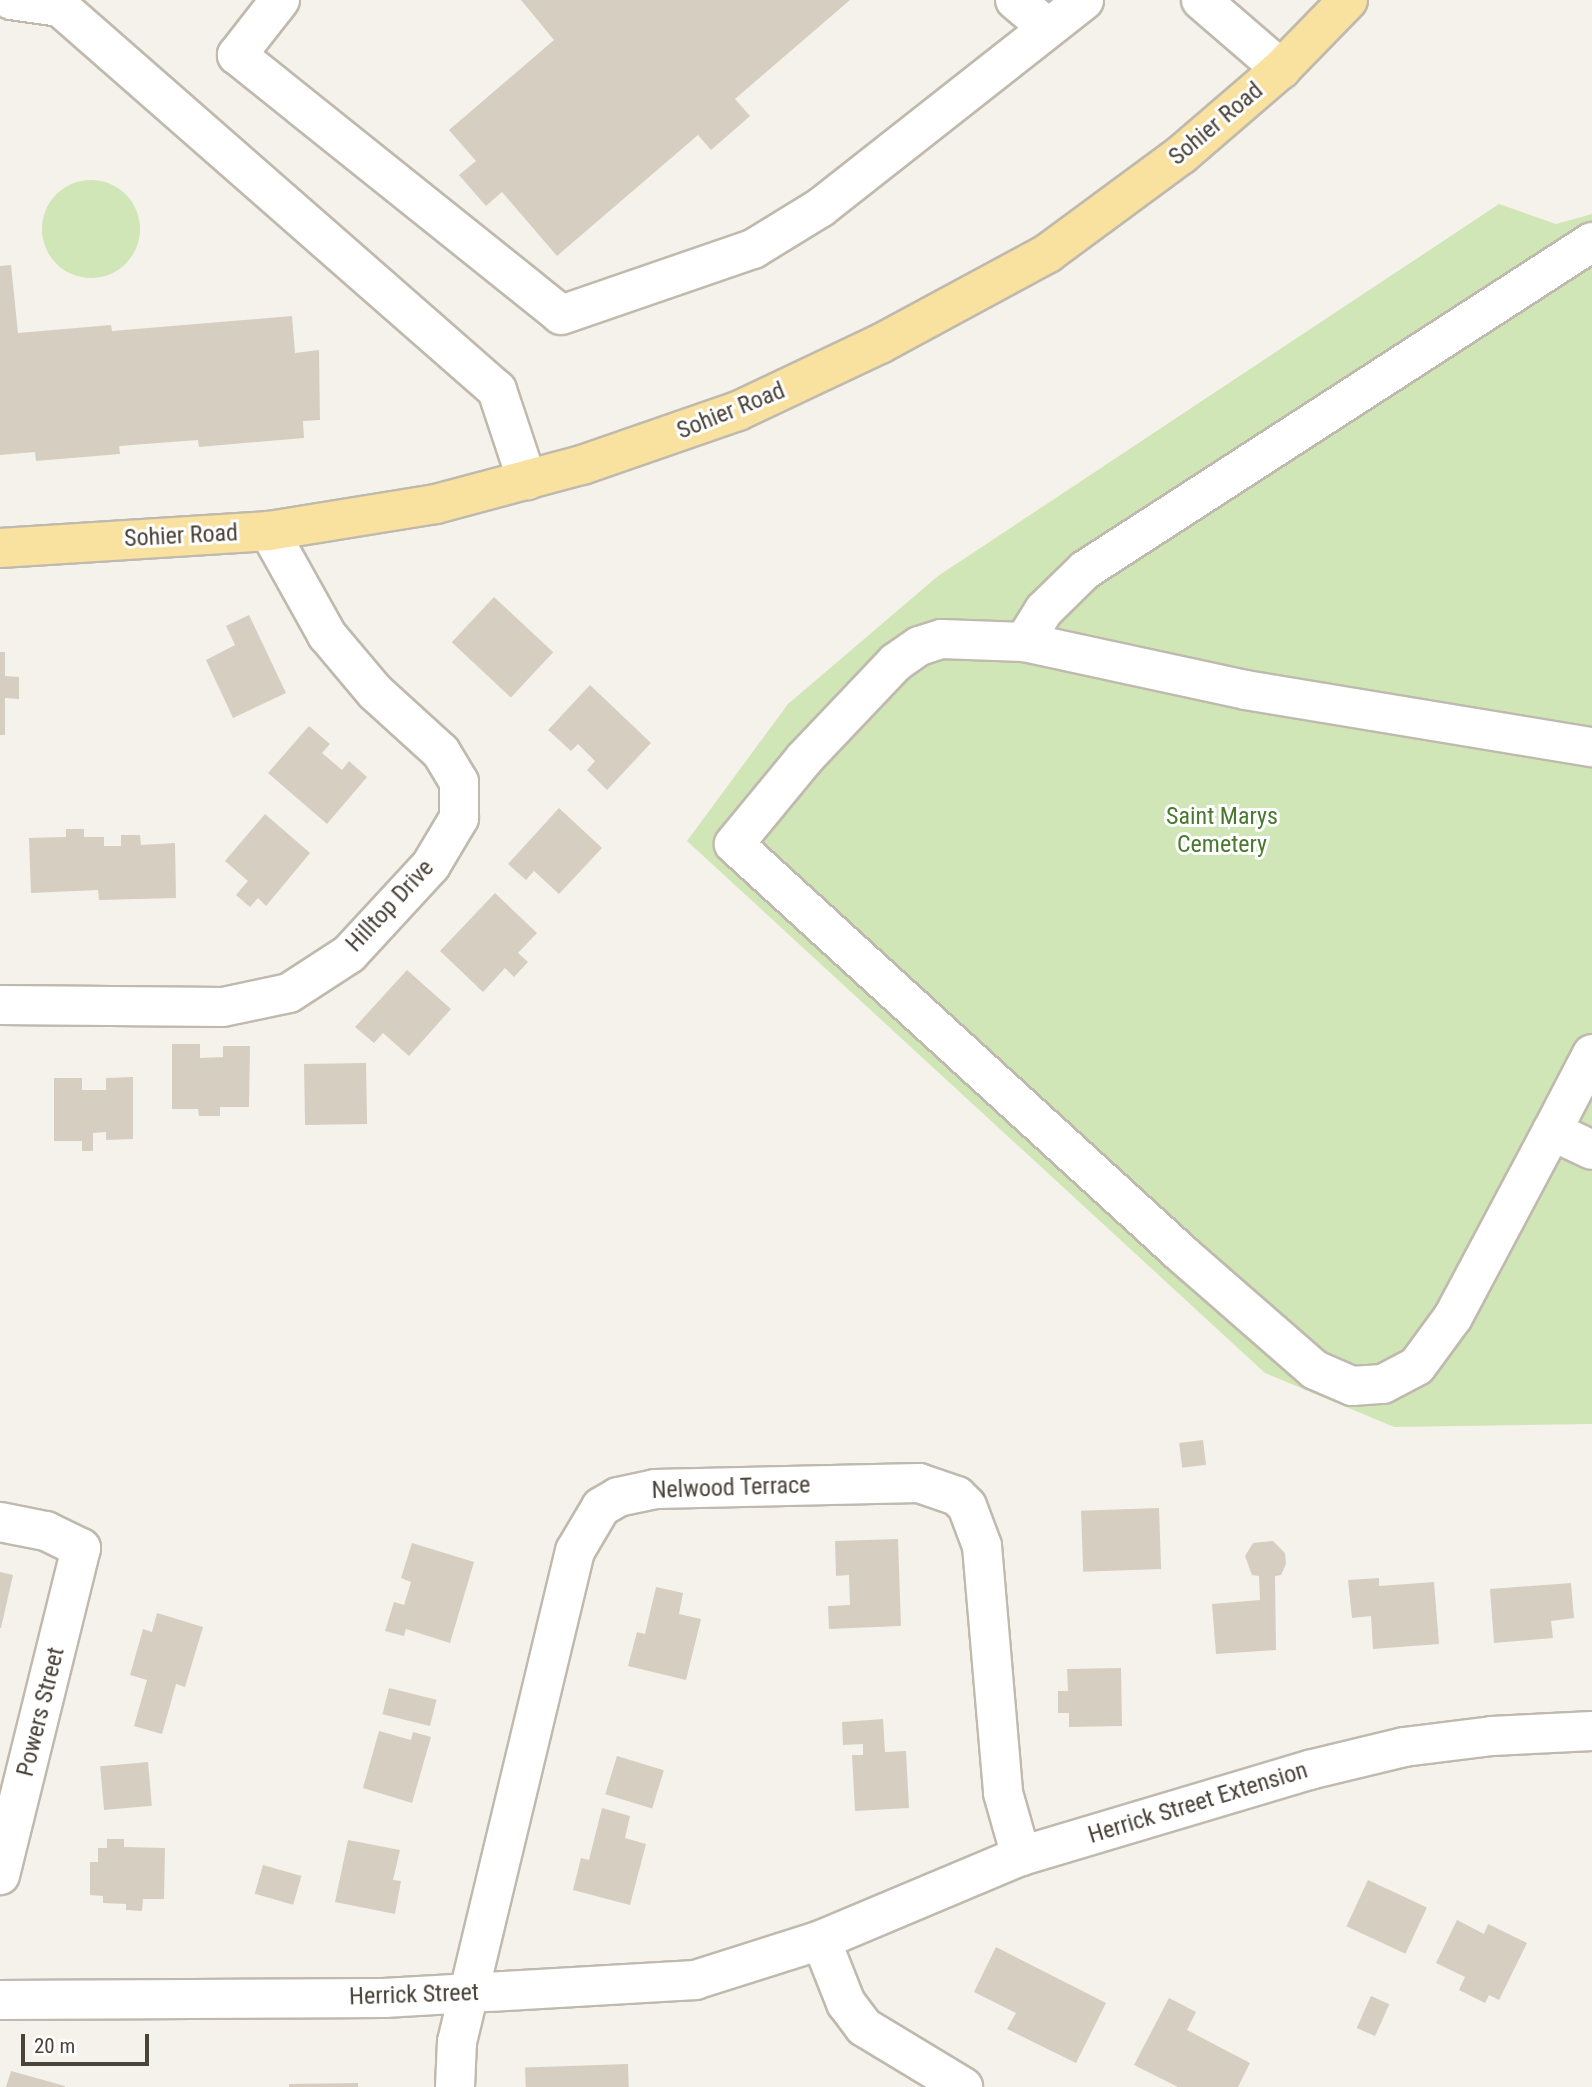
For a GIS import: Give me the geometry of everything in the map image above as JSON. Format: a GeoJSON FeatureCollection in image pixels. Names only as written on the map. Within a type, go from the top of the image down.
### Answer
{"type":"FeatureCollection","features":[{"type":"Feature","properties":{"kind":"main road","name":"Sohier Road"},"geometry":{"type":"LineString","coordinates":[[0,548],[269,531],[436,504],[527,480],[738,411],[880,344],[1048,253],[1181,155],[1281,69],[1348,0]]}},
{"type":"Feature","properties":{"kind":"street"},"geometry":{"type":"LineString","coordinates":[[11,0],[60,7],[497,390],[527,480]]}},
{"type":"Feature","properties":{"kind":"street"},"geometry":{"type":"LineString","coordinates":[[280,0],[237,55],[561,315],[753,250],[820,208],[1084,0]]}},
{"type":"Feature","properties":{"kind":"street"},"geometry":{"type":"LineString","coordinates":[[1015,0],[1048,28]]}},
{"type":"Feature","properties":{"kind":"street"},"geometry":{"type":"LineString","coordinates":[[1201,0],[1281,69]]}},
{"type":"Feature","properties":{"kind":"street"},"geometry":{"type":"LineString","coordinates":[[1024,642],[1044,610],[1085,570],[1592,242]]}},
{"type":"Feature","properties":{"kind":"street","name":"Hilltop Drive"},"geometry":{"type":"LineString","coordinates":[[0,1005],[223,1007],[289,993],[349,954],[431,865],[459,818],[459,782],[441,752],[374,692],[327,635],[269,531]]}},
{"type":"Feature","properties":{"kind":"street"},"geometry":{"type":"LineString","coordinates":[[1592,747],[1246,690],[1024,642],[941,639],[919,646],[895,663],[813,750],[734,844],[1315,1370],[1352,1386],[1383,1384],[1417,1366],[1453,1317],[1592,1054]]}},
{"type":"Feature","properties":{"kind":"street"},"geometry":{"type":"LineString","coordinates":[[1552,1131],[1592,1150]]}},
{"type":"Feature","properties":{"kind":"street","name":"Nelwood Terrace"},"geometry":{"type":"LineString","coordinates":[[456,2087],[457,2042],[575,1551],[601,1507],[632,1492],[919,1483],[943,1489],[967,1506],[982,1546],[1003,1793],[1021,1856]]}},
{"type":"Feature","properties":{"kind":"street","name":"Powers Street"},"geometry":{"type":"LineString","coordinates":[[0,1522],[46,1531],[81,1548],[0,1875]]}},
{"type":"Feature","properties":{"kind":"street","name":"Herrick Street Extension"},"geometry":{"type":"LineString","coordinates":[[821,1940],[1021,1856],[1309,1770],[1404,1747],[1492,1736],[1592,1731]]}},
{"type":"Feature","properties":{"kind":"street"},"geometry":{"type":"LineString","coordinates":[[821,1940],[846,2003],[863,2027],[960,2086]]}},
{"type":"Feature","properties":{"kind":"street","name":"Herrick Street"},"geometry":{"type":"LineString","coordinates":[[0,2000],[469,1994],[695,1980],[821,1940]]}},
{"type":"Feature","properties":{"kind":"green space"},"geometry":{"type":"Polygon","coordinates":[[[91,180],[110,184],[126,194],[136,210],[140,229],[136,248],[126,264],[110,274],[91,278],[72,274],[56,264],[46,248],[42,229],[46,210],[56,194],[72,184],[91,180]]]}},
{"type":"Feature","properties":{"kind":"green space","name":"Saint Marys Cemetery"},"geometry":{"type":"Polygon","coordinates":[[[1499,204],[1556,224],[1592,214],[1592,1424],[1394,1427],[1265,1373],[687,841],[788,704],[938,576],[1499,204]]]}},
{"type":"Feature","properties":{"kind":"building"},"geometry":{"type":"Polygon","coordinates":[[[521,0],[850,0],[735,99],[750,116],[711,150],[698,135],[557,256],[502,192],[486,206],[459,175],[476,161],[449,130],[554,40],[521,0]]]}},
{"type":"Feature","properties":{"kind":"building"},"geometry":{"type":"Polygon","coordinates":[[[11,265],[18,333],[111,325],[112,331],[292,316],[295,353],[319,350],[320,420],[303,421],[304,438],[199,447],[198,440],[119,446],[120,454],[36,461],[35,452],[0,455],[0,266],[11,265]]]}},
{"type":"Feature","properties":{"kind":"building"},"geometry":{"type":"Polygon","coordinates":[[[494,597],[553,652],[511,698],[452,642],[494,597]]]}},
{"type":"Feature","properties":{"kind":"building"},"geometry":{"type":"Polygon","coordinates":[[[249,615],[286,693],[233,718],[206,660],[235,645],[226,626],[249,615]]]}},
{"type":"Feature","properties":{"kind":"building"},"geometry":{"type":"Polygon","coordinates":[[[0,652],[5,652],[5,676],[19,677],[19,699],[5,698],[5,735],[0,735],[0,652]]]}},
{"type":"Feature","properties":{"kind":"building"},"geometry":{"type":"Polygon","coordinates":[[[590,685],[651,743],[607,790],[587,770],[595,761],[578,744],[571,751],[548,730],[590,685]]]}},
{"type":"Feature","properties":{"kind":"building"},"geometry":{"type":"Polygon","coordinates":[[[309,726],[330,744],[322,753],[342,770],[349,761],[367,777],[327,824],[268,773],[309,726]]]}},
{"type":"Feature","properties":{"kind":"building"},"geometry":{"type":"Polygon","coordinates":[[[559,808],[602,848],[559,894],[534,871],[526,880],[508,864],[559,808]]]}},
{"type":"Feature","properties":{"kind":"building"},"geometry":{"type":"Polygon","coordinates":[[[265,814],[310,853],[266,906],[258,898],[250,907],[236,895],[248,881],[225,861],[265,814]]]}},
{"type":"Feature","properties":{"kind":"building"},"geometry":{"type":"Polygon","coordinates":[[[66,829],[84,829],[84,837],[104,837],[104,846],[121,846],[121,835],[140,835],[141,845],[175,843],[176,898],[99,900],[98,890],[31,893],[29,838],[66,837],[66,829]]]}},
{"type":"Feature","properties":{"kind":"building"},"geometry":{"type":"Polygon","coordinates":[[[495,893],[537,933],[518,953],[528,962],[514,977],[505,968],[483,992],[440,951],[495,893]]]}},
{"type":"Feature","properties":{"kind":"building"},"geometry":{"type":"Polygon","coordinates":[[[407,970],[451,1009],[409,1056],[383,1033],[374,1043],[355,1027],[407,970]]]}},
{"type":"Feature","properties":{"kind":"building"},"geometry":{"type":"Polygon","coordinates":[[[172,1044],[200,1044],[200,1058],[223,1057],[223,1046],[250,1046],[249,1107],[220,1107],[220,1116],[199,1116],[198,1109],[172,1109],[172,1044]]]}},
{"type":"Feature","properties":{"kind":"building"},"geometry":{"type":"Polygon","coordinates":[[[366,1063],[367,1124],[305,1125],[304,1064],[366,1063]]]}},
{"type":"Feature","properties":{"kind":"building"},"geometry":{"type":"Polygon","coordinates":[[[133,1077],[133,1139],[106,1140],[106,1132],[93,1133],[93,1151],[82,1151],[82,1141],[54,1141],[54,1078],[82,1078],[82,1090],[106,1090],[106,1078],[133,1077]]]}},
{"type":"Feature","properties":{"kind":"building"},"geometry":{"type":"Polygon","coordinates":[[[1203,1440],[1206,1465],[1182,1468],[1179,1443],[1203,1440]]]}},
{"type":"Feature","properties":{"kind":"building"},"geometry":{"type":"Polygon","coordinates":[[[1159,1508],[1161,1569],[1083,1572],[1081,1511],[1159,1508]]]}},
{"type":"Feature","properties":{"kind":"building"},"geometry":{"type":"Polygon","coordinates":[[[898,1539],[901,1626],[829,1629],[828,1606],[850,1605],[849,1575],[836,1576],[835,1541],[898,1539]]]}},
{"type":"Feature","properties":{"kind":"building"},"geometry":{"type":"Polygon","coordinates":[[[1273,1541],[1285,1553],[1286,1564],[1281,1575],[1275,1576],[1276,1650],[1216,1654],[1212,1604],[1260,1600],[1259,1576],[1252,1575],[1245,1556],[1253,1543],[1273,1541]]]}},
{"type":"Feature","properties":{"kind":"building"},"geometry":{"type":"Polygon","coordinates":[[[412,1543],[474,1562],[450,1643],[406,1629],[404,1636],[385,1631],[394,1602],[404,1605],[411,1582],[401,1578],[412,1543]]]}},
{"type":"Feature","properties":{"kind":"building"},"geometry":{"type":"Polygon","coordinates":[[[0,1572],[13,1575],[1,1628],[0,1628],[0,1572]]]}},
{"type":"Feature","properties":{"kind":"building"},"geometry":{"type":"Polygon","coordinates":[[[1379,1578],[1379,1586],[1434,1582],[1439,1644],[1373,1649],[1371,1616],[1352,1618],[1348,1580],[1379,1578]]]}},
{"type":"Feature","properties":{"kind":"building"},"geometry":{"type":"Polygon","coordinates":[[[1571,1583],[1574,1618],[1551,1621],[1553,1638],[1494,1643],[1490,1589],[1571,1583]]]}},
{"type":"Feature","properties":{"kind":"building"},"geometry":{"type":"Polygon","coordinates":[[[656,1587],[683,1593],[679,1614],[701,1619],[686,1680],[628,1666],[637,1632],[645,1634],[656,1587]]]}},
{"type":"Feature","properties":{"kind":"building"},"geometry":{"type":"Polygon","coordinates":[[[157,1613],[203,1627],[185,1687],[176,1684],[162,1734],[134,1726],[147,1680],[130,1675],[143,1629],[152,1632],[157,1613]]]}},
{"type":"Feature","properties":{"kind":"building"},"geometry":{"type":"Polygon","coordinates":[[[1121,1668],[1122,1726],[1069,1727],[1069,1713],[1058,1713],[1058,1691],[1068,1691],[1067,1669],[1121,1668]]]}},
{"type":"Feature","properties":{"kind":"building"},"geometry":{"type":"Polygon","coordinates":[[[389,1688],[437,1700],[430,1726],[382,1714],[389,1688]]]}},
{"type":"Feature","properties":{"kind":"building"},"geometry":{"type":"Polygon","coordinates":[[[883,1719],[885,1752],[906,1751],[909,1808],[855,1811],[852,1755],[863,1755],[863,1744],[843,1745],[842,1722],[883,1719]]]}},
{"type":"Feature","properties":{"kind":"building"},"geometry":{"type":"Polygon","coordinates":[[[379,1731],[411,1740],[413,1732],[431,1737],[412,1803],[363,1788],[379,1731]]]}},
{"type":"Feature","properties":{"kind":"building"},"geometry":{"type":"Polygon","coordinates":[[[617,1756],[664,1770],[652,1809],[605,1794],[617,1756]]]}},
{"type":"Feature","properties":{"kind":"building"},"geometry":{"type":"Polygon","coordinates":[[[148,1762],[152,1806],[104,1810],[100,1766],[148,1762]]]}},
{"type":"Feature","properties":{"kind":"building"},"geometry":{"type":"Polygon","coordinates":[[[602,1808],[630,1816],[625,1838],[646,1844],[630,1905],[573,1890],[581,1858],[589,1860],[602,1808]]]}},
{"type":"Feature","properties":{"kind":"building"},"geometry":{"type":"Polygon","coordinates":[[[107,1839],[124,1839],[124,1847],[165,1848],[164,1899],[143,1899],[142,1911],[126,1910],[126,1904],[103,1903],[103,1896],[90,1895],[90,1862],[98,1862],[98,1848],[107,1848],[107,1839]]]}},
{"type":"Feature","properties":{"kind":"building"},"geometry":{"type":"Polygon","coordinates":[[[348,1840],[400,1850],[393,1880],[401,1881],[395,1914],[335,1902],[348,1840]]]}},
{"type":"Feature","properties":{"kind":"building"},"geometry":{"type":"Polygon","coordinates":[[[263,1865],[301,1876],[293,1905],[255,1894],[263,1865]]]}},
{"type":"Feature","properties":{"kind":"building"},"geometry":{"type":"Polygon","coordinates":[[[1368,1880],[1427,1907],[1405,1954],[1346,1926],[1368,1880]]]}},
{"type":"Feature","properties":{"kind":"building"},"geometry":{"type":"Polygon","coordinates":[[[1457,1920],[1484,1934],[1488,1924],[1527,1943],[1499,2000],[1489,1995],[1485,2003],[1459,1990],[1465,1977],[1436,1963],[1457,1920]]]}},
{"type":"Feature","properties":{"kind":"building"},"geometry":{"type":"Polygon","coordinates":[[[996,1947],[1106,2003],[1076,2063],[1007,2029],[1016,2013],[974,1992],[996,1947]]]}},
{"type":"Feature","properties":{"kind":"building"},"geometry":{"type":"Polygon","coordinates":[[[1371,1996],[1389,2004],[1375,2036],[1357,2028],[1371,1996]]]}},
{"type":"Feature","properties":{"kind":"building"},"geometry":{"type":"Polygon","coordinates":[[[1169,1998],[1196,2012],[1187,2030],[1250,2063],[1238,2087],[1178,2087],[1134,2065],[1169,1998]]]}},
{"type":"Feature","properties":{"kind":"building"},"geometry":{"type":"Polygon","coordinates":[[[628,2064],[629,2087],[526,2087],[525,2068],[628,2064]]]}},
{"type":"Feature","properties":{"kind":"building"},"geometry":{"type":"Polygon","coordinates":[[[11,2071],[65,2086],[65,2087],[6,2087],[11,2071]]]}},
{"type":"Feature","properties":{"kind":"building"},"geometry":{"type":"Polygon","coordinates":[[[358,2083],[358,2087],[289,2087],[289,2084],[358,2083]]]}}]}
